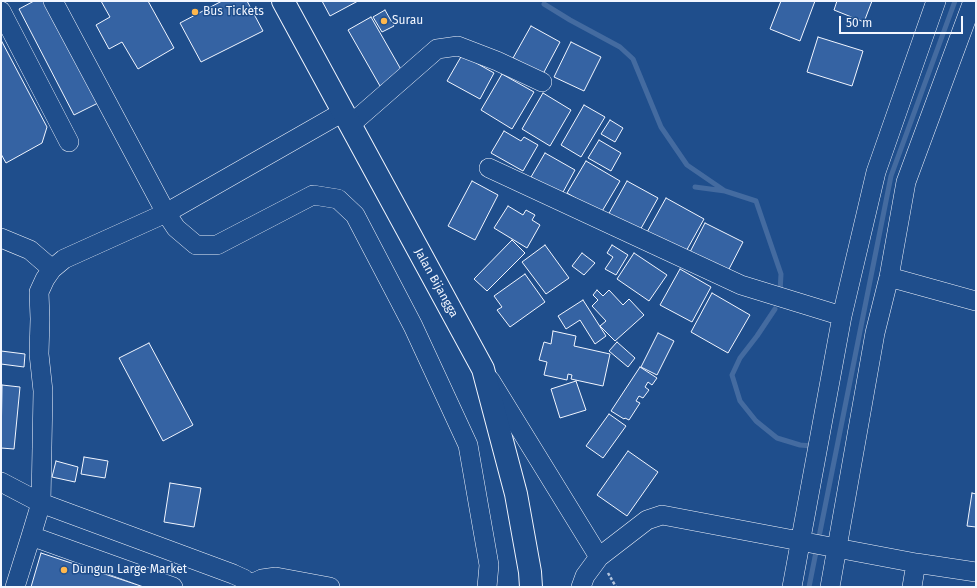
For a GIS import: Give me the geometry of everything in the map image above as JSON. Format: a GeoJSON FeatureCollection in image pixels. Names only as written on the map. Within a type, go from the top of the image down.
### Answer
{"type":"FeatureCollection","features":[{"type":"Feature","properties":{"kind":"main road","name":"Jalan Bijangga"},"geometry":{"type":"LineString","coordinates":[[283,1],[483,370],[516,494],[530,572],[531,587]]}},
{"type":"Feature","properties":{"kind":"street"},"geometry":{"type":"LineString","coordinates":[[54,1],[166,213],[176,228],[196,245],[217,246],[314,195],[338,198],[355,215],[413,326],[468,445],[489,565],[487,587]]}},
{"type":"Feature","properties":{"kind":"street"},"geometry":{"type":"LineString","coordinates":[[792,587],[805,542],[842,316],[876,172],[936,1]]}},
{"type":"Feature","properties":{"kind":"street"},"geometry":{"type":"LineString","coordinates":[[830,587],[835,547],[875,333],[889,278],[906,182],[973,1]]}},
{"type":"Feature","properties":{"kind":"street"},"geometry":{"type":"LineString","coordinates":[[1,11],[69,142]]}},
{"type":"Feature","properties":{"kind":"street"},"geometry":{"type":"LineString","coordinates":[[15,587],[41,503],[43,391],[39,354],[39,292],[52,269],[64,259],[166,213],[346,119],[437,49],[458,46],[497,61],[542,82]]}},
{"type":"Feature","properties":{"kind":"street"},"geometry":{"type":"LineString","coordinates":[[489,168],[741,285],[842,316]]}},
{"type":"Feature","properties":{"kind":"street"},"geometry":{"type":"LineString","coordinates":[[1,238],[30,250],[52,269]]}},
{"type":"Feature","properties":{"kind":"street"},"geometry":{"type":"LineString","coordinates":[[889,278],[976,301]]}},
{"type":"Feature","properties":{"kind":"street"},"geometry":{"type":"LineString","coordinates":[[483,370],[600,557]]}},
{"type":"Feature","properties":{"kind":"street"},"geometry":{"type":"LineString","coordinates":[[1,482],[41,503],[233,574],[244,579],[249,586],[262,579],[276,577],[330,587]]}},
{"type":"Feature","properties":{"kind":"street"},"geometry":{"type":"LineString","coordinates":[[581,587],[584,576],[600,557],[647,520],[662,515],[916,563],[976,572]]}},
{"type":"Feature","properties":{"kind":"street"},"geometry":{"type":"LineString","coordinates":[[30,536],[173,587]]}},
{"type":"Feature","properties":{"kind":"street"},"geometry":{"type":"LineString","coordinates":[[912,587],[916,563]]}},
{"type":"Feature","properties":{"kind":"building"},"geometry":{"type":"Polygon","coordinates":[[[34,1],[44,1],[98,103],[74,115],[19,9],[34,1]]]}},
{"type":"Feature","properties":{"kind":"building"},"geometry":{"type":"Polygon","coordinates":[[[101,1],[148,1],[174,48],[138,69],[122,42],[109,49],[96,25],[110,17],[101,1]]]}},
{"type":"Feature","properties":{"kind":"building"},"geometry":{"type":"Polygon","coordinates":[[[222,1],[247,1],[263,31],[201,62],[180,23],[222,1]]]}},
{"type":"Feature","properties":{"kind":"building"},"geometry":{"type":"Polygon","coordinates":[[[322,1],[358,1],[330,16],[322,1]]]}},
{"type":"Feature","properties":{"kind":"building"},"geometry":{"type":"Polygon","coordinates":[[[781,1],[815,1],[800,41],[770,29],[781,1]]]}},
{"type":"Feature","properties":{"kind":"building"},"geometry":{"type":"Polygon","coordinates":[[[837,1],[872,1],[864,22],[834,10],[837,1]]]}},
{"type":"Feature","properties":{"kind":"building","name":"Surau"},"geometry":{"type":"Polygon","coordinates":[[[385,10],[394,26],[382,32],[373,17],[385,10]]]}},
{"type":"Feature","properties":{"kind":"building"},"geometry":{"type":"Polygon","coordinates":[[[371,17],[403,73],[380,86],[348,30],[371,17]]]}},
{"type":"Feature","properties":{"kind":"building"},"geometry":{"type":"Polygon","coordinates":[[[531,26],[560,42],[543,74],[513,58],[531,26]]]}},
{"type":"Feature","properties":{"kind":"building"},"geometry":{"type":"Polygon","coordinates":[[[818,37],[863,51],[852,86],[807,72],[818,37]]]}},
{"type":"Feature","properties":{"kind":"building"},"geometry":{"type":"Polygon","coordinates":[[[1,40],[47,127],[42,143],[6,163],[1,154],[1,40]]]}},
{"type":"Feature","properties":{"kind":"building"},"geometry":{"type":"Polygon","coordinates":[[[571,42],[601,57],[584,91],[554,77],[571,42]]]}},
{"type":"Feature","properties":{"kind":"building"},"geometry":{"type":"Polygon","coordinates":[[[462,55],[494,73],[480,99],[447,81],[462,55]]]}},
{"type":"Feature","properties":{"kind":"building"},"geometry":{"type":"Polygon","coordinates":[[[502,74],[534,92],[512,129],[481,110],[502,74]]]}},
{"type":"Feature","properties":{"kind":"building"},"geometry":{"type":"Polygon","coordinates":[[[543,93],[571,110],[550,146],[522,129],[543,93]]]}},
{"type":"Feature","properties":{"kind":"building"},"geometry":{"type":"Polygon","coordinates":[[[584,105],[605,117],[581,157],[561,145],[584,105]]]}},
{"type":"Feature","properties":{"kind":"building"},"geometry":{"type":"Polygon","coordinates":[[[610,120],[623,128],[615,142],[601,134],[610,120]]]}},
{"type":"Feature","properties":{"kind":"building"},"geometry":{"type":"Polygon","coordinates":[[[504,131],[521,141],[524,137],[538,145],[523,171],[491,153],[504,131]]]}},
{"type":"Feature","properties":{"kind":"building"},"geometry":{"type":"Polygon","coordinates":[[[599,140],[621,153],[611,171],[588,158],[599,140]]]}},
{"type":"Feature","properties":{"kind":"building"},"geometry":{"type":"Polygon","coordinates":[[[545,153],[575,170],[562,194],[531,177],[545,153]]]}},
{"type":"Feature","properties":{"kind":"building"},"geometry":{"type":"Polygon","coordinates":[[[586,161],[620,181],[601,213],[567,193],[586,161]]]}},
{"type":"Feature","properties":{"kind":"building"},"geometry":{"type":"Polygon","coordinates":[[[472,181],[498,195],[475,240],[448,226],[472,181]]]}},
{"type":"Feature","properties":{"kind":"building"},"geometry":{"type":"Polygon","coordinates":[[[627,181],[658,198],[639,232],[608,215],[627,181]]]}},
{"type":"Feature","properties":{"kind":"building"},"geometry":{"type":"Polygon","coordinates":[[[666,198],[704,219],[684,255],[646,234],[666,198]]]}},
{"type":"Feature","properties":{"kind":"building"},"geometry":{"type":"Polygon","coordinates":[[[508,206],[523,215],[526,210],[535,215],[532,220],[540,225],[527,248],[494,228],[508,206]]]}},
{"type":"Feature","properties":{"kind":"building"},"geometry":{"type":"Polygon","coordinates":[[[705,223],[743,242],[727,273],[689,254],[705,223]]]}},
{"type":"Feature","properties":{"kind":"building"},"geometry":{"type":"Polygon","coordinates":[[[512,240],[525,253],[487,291],[474,279],[512,240]]]}},
{"type":"Feature","properties":{"kind":"building"},"geometry":{"type":"Polygon","coordinates":[[[545,245],[569,278],[546,294],[522,262],[545,245]]]}},
{"type":"Feature","properties":{"kind":"building"},"geometry":{"type":"Polygon","coordinates":[[[612,245],[628,255],[616,275],[605,269],[613,257],[607,253],[612,245]]]}},
{"type":"Feature","properties":{"kind":"building"},"geometry":{"type":"Polygon","coordinates":[[[582,253],[595,263],[584,275],[572,266],[582,253]]]}},
{"type":"Feature","properties":{"kind":"building"},"geometry":{"type":"Polygon","coordinates":[[[634,253],[667,275],[649,301],[617,279],[634,253]]]}},
{"type":"Feature","properties":{"kind":"building"},"geometry":{"type":"Polygon","coordinates":[[[680,269],[711,287],[692,322],[660,305],[680,269]]]}},
{"type":"Feature","properties":{"kind":"building"},"geometry":{"type":"Polygon","coordinates":[[[525,274],[545,302],[510,327],[497,310],[502,307],[494,296],[525,274]]]}},
{"type":"Feature","properties":{"kind":"building"},"geometry":{"type":"Polygon","coordinates":[[[597,290],[603,296],[609,290],[623,305],[629,299],[644,315],[615,341],[600,326],[606,321],[592,306],[598,300],[593,295],[597,290]]]}},
{"type":"Feature","properties":{"kind":"building"},"geometry":{"type":"Polygon","coordinates":[[[712,293],[750,315],[728,353],[691,332],[712,293]]]}},
{"type":"Feature","properties":{"kind":"building"},"geometry":{"type":"Polygon","coordinates":[[[583,300],[606,336],[595,344],[580,320],[566,329],[558,316],[583,300]]]}},
{"type":"Feature","properties":{"kind":"building"},"geometry":{"type":"Polygon","coordinates":[[[553,331],[576,336],[574,346],[610,354],[603,386],[571,379],[572,375],[568,374],[567,380],[544,375],[547,362],[539,360],[544,342],[551,344],[553,331]]]}},
{"type":"Feature","properties":{"kind":"building"},"geometry":{"type":"Polygon","coordinates":[[[658,333],[674,341],[657,375],[641,367],[658,333]]]}},
{"type":"Feature","properties":{"kind":"building"},"geometry":{"type":"Polygon","coordinates":[[[617,342],[635,358],[628,367],[609,351],[617,342]]]}},
{"type":"Feature","properties":{"kind":"building"},"geometry":{"type":"Polygon","coordinates":[[[149,343],[193,425],[163,441],[119,358],[149,343]]]}},
{"type":"Feature","properties":{"kind":"building"},"geometry":{"type":"Polygon","coordinates":[[[1,351],[25,354],[24,367],[1,364],[1,351]]]}},
{"type":"Feature","properties":{"kind":"building"},"geometry":{"type":"Polygon","coordinates":[[[640,367],[657,378],[652,385],[648,382],[645,387],[649,390],[643,398],[639,396],[636,401],[640,403],[629,420],[624,419],[611,411],[640,367]]]}},
{"type":"Feature","properties":{"kind":"building"},"geometry":{"type":"Polygon","coordinates":[[[576,381],[586,410],[560,418],[551,389],[576,381]]]}},
{"type":"Feature","properties":{"kind":"building"},"geometry":{"type":"Polygon","coordinates":[[[2,385],[20,387],[14,449],[1,448],[2,385]]]}},
{"type":"Feature","properties":{"kind":"building"},"geometry":{"type":"Polygon","coordinates":[[[609,414],[626,426],[603,458],[586,446],[609,414]]]}},
{"type":"Feature","properties":{"kind":"building"},"geometry":{"type":"Polygon","coordinates":[[[628,451],[658,472],[627,516],[597,495],[628,451]]]}},
{"type":"Feature","properties":{"kind":"building"},"geometry":{"type":"Polygon","coordinates":[[[84,457],[108,461],[105,478],[81,474],[84,457]]]}},
{"type":"Feature","properties":{"kind":"building"},"geometry":{"type":"Polygon","coordinates":[[[56,461],[78,467],[75,482],[52,477],[56,461]]]}},
{"type":"Feature","properties":{"kind":"building"},"geometry":{"type":"Polygon","coordinates":[[[170,483],[201,488],[194,527],[164,522],[170,483]]]}},
{"type":"Feature","properties":{"kind":"building"},"geometry":{"type":"Polygon","coordinates":[[[972,493],[976,494],[976,527],[967,526],[972,493]]]}},
{"type":"Feature","properties":{"kind":"building","name":"Dungun Large Market"},"geometry":{"type":"Polygon","coordinates":[[[41,553],[144,587],[31,587],[41,553]]]}},
{"type":"Feature","properties":{"kind":"waterway"},"geometry":{"type":"LineString","coordinates":[[809,587],[891,176],[955,1]]}},
{"type":"Feature","properties":{"kind":"waterway"},"geometry":{"type":"LineString","coordinates":[[544,4],[620,47],[633,59],[661,127],[687,165],[725,191]]}},
{"type":"Feature","properties":{"kind":"waterway"},"geometry":{"type":"LineString","coordinates":[[695,187],[725,191],[756,201],[781,274],[780,292]]}},
{"type":"Feature","properties":{"kind":"waterway"},"geometry":{"type":"LineString","coordinates":[[775,309],[740,358],[732,375],[740,401],[756,421],[777,438],[800,445],[812,446]]}},
{"type":"Feature","properties":{"kind":"place","name":"Bus Tickets"},"geometry":{"type":"Point","coordinates":[195,12]}},
{"type":"Feature","properties":{"kind":"place","name":"Surau"},"geometry":{"type":"Point","coordinates":[384,21]}},
{"type":"Feature","properties":{"kind":"place","name":"Dungun Large Market"},"geometry":{"type":"Point","coordinates":[64,570]}}]}
